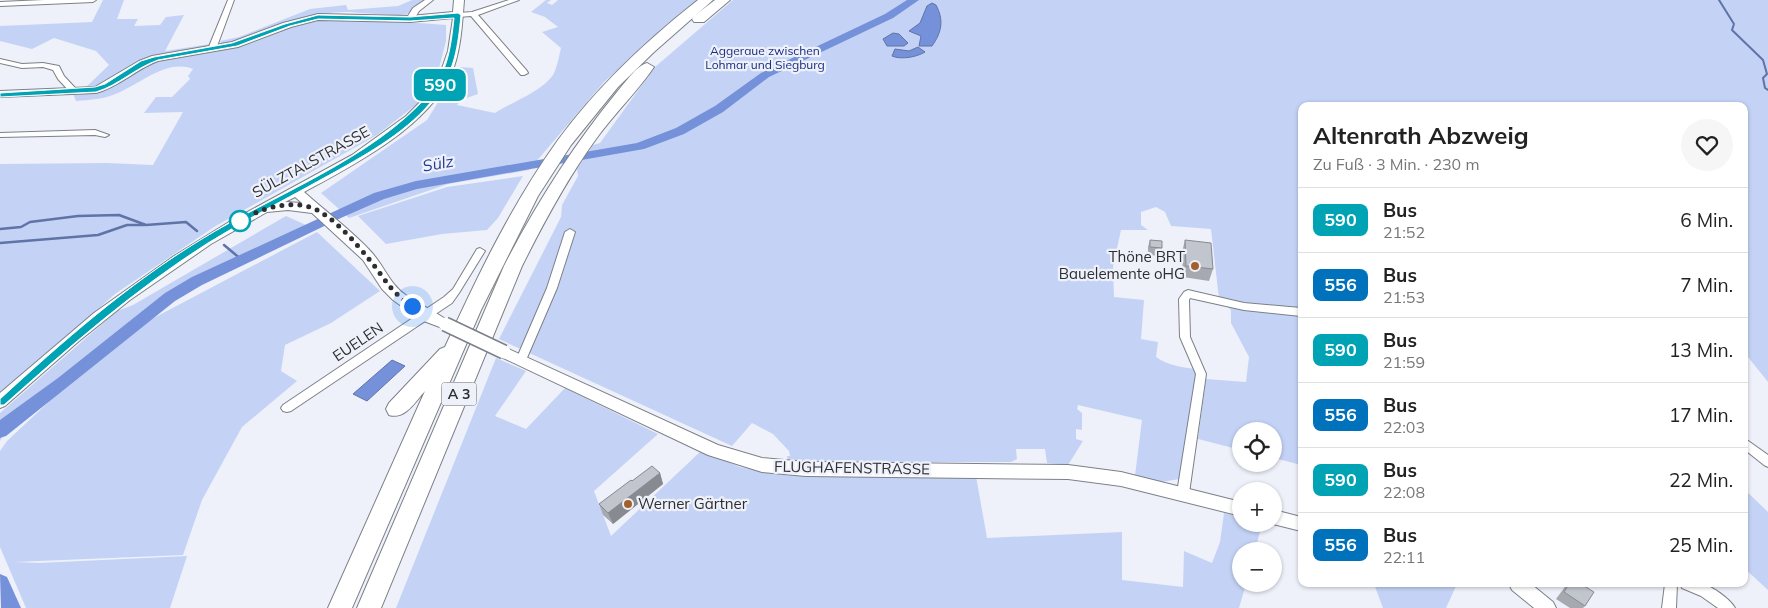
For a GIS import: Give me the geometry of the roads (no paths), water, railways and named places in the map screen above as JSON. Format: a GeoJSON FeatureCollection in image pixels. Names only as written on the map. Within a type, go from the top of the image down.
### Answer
{"type":"FeatureCollection","features":[{"type":"Feature","properties":{"kind":"highway","name":"A 3"},"geometry":{"type":"LineString","coordinates":[[340,608],[492,266],[536,185],[594,106],[635,61],[706,0]]}},
{"type":"Feature","properties":{"kind":"highway","name":"A 3"},"geometry":{"type":"LineString","coordinates":[[369,608],[513,266],[556,184],[588,137],[616,102],[656,58],[723,0]]}},
{"type":"Feature","properties":{"kind":"highway"},"geometry":{"type":"LineString","coordinates":[[396,409],[456,344]]}},
{"type":"Feature","properties":{"kind":"main road","name":"SÜLZTALSTRASSE"},"geometry":{"type":"LineString","coordinates":[[0,402],[73,338],[156,273],[206,240],[378,143],[422,107],[440,85],[452,61],[459,0]]}},
{"type":"Feature","properties":{"kind":"main road"},"geometry":{"type":"LineString","coordinates":[[0,94],[44,91],[86,92],[107,86],[143,63],[156,58],[234,45],[287,25],[318,17],[410,19],[458,15]]}},
{"type":"Feature","properties":{"kind":"main road"},"geometry":{"type":"LineString","coordinates":[[295,190],[328,218]]}},
{"type":"Feature","properties":{"kind":"main road"},"geometry":{"type":"LineString","coordinates":[[261,209],[288,206],[328,218]]}},
{"type":"Feature","properties":{"kind":"main road","name":"FLUGHAFENSTRASSE"},"geometry":{"type":"LineString","coordinates":[[328,218],[368,257],[387,286],[398,297],[426,316],[714,450],[762,465],[806,468],[1068,472],[1122,479],[1232,507]]}},
{"type":"Feature","properties":{"kind":"main road"},"geometry":{"type":"LineString","coordinates":[[1282,519],[1298,523]]}},
{"type":"Feature","properties":{"kind":"main road"},"geometry":{"type":"LineString","coordinates":[[1522,587],[1547,608]]}},
{"type":"Feature","properties":{"kind":"street"},"geometry":{"type":"LineString","coordinates":[[0,4],[93,0]]}},
{"type":"Feature","properties":{"kind":"street"},"geometry":{"type":"LineString","coordinates":[[212,50],[231,0]]}},
{"type":"Feature","properties":{"kind":"street"},"geometry":{"type":"LineString","coordinates":[[410,19],[416,10],[430,0]]}},
{"type":"Feature","properties":{"kind":"street"},"geometry":{"type":"LineString","coordinates":[[458,15],[473,14],[516,0]]}},
{"type":"Feature","properties":{"kind":"street"},"geometry":{"type":"LineString","coordinates":[[473,14],[519,71]]}},
{"type":"Feature","properties":{"kind":"street"},"geometry":{"type":"LineString","coordinates":[[0,61],[22,66],[43,65],[56,68],[61,77],[74,91]]}},
{"type":"Feature","properties":{"kind":"street"},"geometry":{"type":"LineString","coordinates":[[0,134],[95,132],[105,135]]}},
{"type":"Feature","properties":{"kind":"street"},"geometry":{"type":"LineString","coordinates":[[521,360],[552,288],[570,232]]}},
{"type":"Feature","properties":{"kind":"street","name":"EUELEN"},"geometry":{"type":"LineString","coordinates":[[287,408],[426,316],[456,291],[480,251]]}},
{"type":"Feature","properties":{"kind":"street"},"geometry":{"type":"LineString","coordinates":[[1183,494],[1201,374],[1185,336],[1184,299],[1188,294],[1220,304],[1261,310],[1298,312]]}},
{"type":"Feature","properties":{"kind":"street"},"geometry":{"type":"LineString","coordinates":[[1748,446],[1768,462]]}},
{"type":"Feature","properties":{"kind":"street"},"geometry":{"type":"LineString","coordinates":[[1669,608],[1671,587]]}},
{"type":"Feature","properties":{"kind":"street"},"geometry":{"type":"LineString","coordinates":[[1694,587],[1706,592],[1728,608]]}},
{"type":"Feature","properties":{"kind":"water"},"geometry":{"type":"Polygon","coordinates":[[[932,3],[939,10],[940,31],[932,46],[919,46],[921,36],[909,31],[920,23],[927,6],[932,3]]]}},
{"type":"Feature","properties":{"kind":"water"},"geometry":{"type":"Polygon","coordinates":[[[893,33],[899,34],[908,43],[904,46],[887,46],[883,39],[893,33]]]}},
{"type":"Feature","properties":{"kind":"water"},"geometry":{"type":"Polygon","coordinates":[[[918,47],[925,52],[909,57],[900,58],[892,56],[895,49],[909,51],[918,47]]]}},
{"type":"Feature","properties":{"kind":"water"},"geometry":{"type":"Polygon","coordinates":[[[392,360],[405,366],[367,401],[353,394],[392,360]]]}},
{"type":"Feature","properties":{"kind":"waterway","name":"Sülz"},"geometry":{"type":"LineString","coordinates":[[0,431],[5,425],[64,382],[170,297],[197,281],[338,214],[379,196],[416,185],[640,146],[680,131],[719,109],[765,75],[889,16],[914,0]]}},
{"type":"Feature","properties":{"kind":"waterway"},"geometry":{"type":"LineString","coordinates":[[1719,0],[1734,24],[1732,30],[1763,60],[1767,74],[1763,78],[1765,88],[1768,90]]}},
{"type":"Feature","properties":{"kind":"waterway"},"geometry":{"type":"LineString","coordinates":[[0,229],[21,227],[30,222],[78,216],[119,215],[146,225],[186,222],[197,231]]}},
{"type":"Feature","properties":{"kind":"waterway"},"geometry":{"type":"LineString","coordinates":[[0,243],[98,235],[127,225],[144,225]]}},
{"type":"Feature","properties":{"kind":"waterway"},"geometry":{"type":"LineString","coordinates":[[224,245],[242,260]]}},
{"type":"Feature","properties":{"kind":"waterway","name":"Sülz"},"geometry":{"type":"LineString","coordinates":[[0,583],[11,608]]}},
{"type":"Feature","properties":{"kind":"place","name":"Thöne BRT Bauelemente oHG"},"geometry":{"type":"Point","coordinates":[1195,266]}},
{"type":"Feature","properties":{"kind":"place","name":"Werner Gärtner"},"geometry":{"type":"Point","coordinates":[628,504]}},
{"type":"Feature","properties":{"kind":"park label","name":"Aggeraue zwischen Lohmar und Siegburg"},"geometry":{"type":"Point","coordinates":[765,58]}}]}
